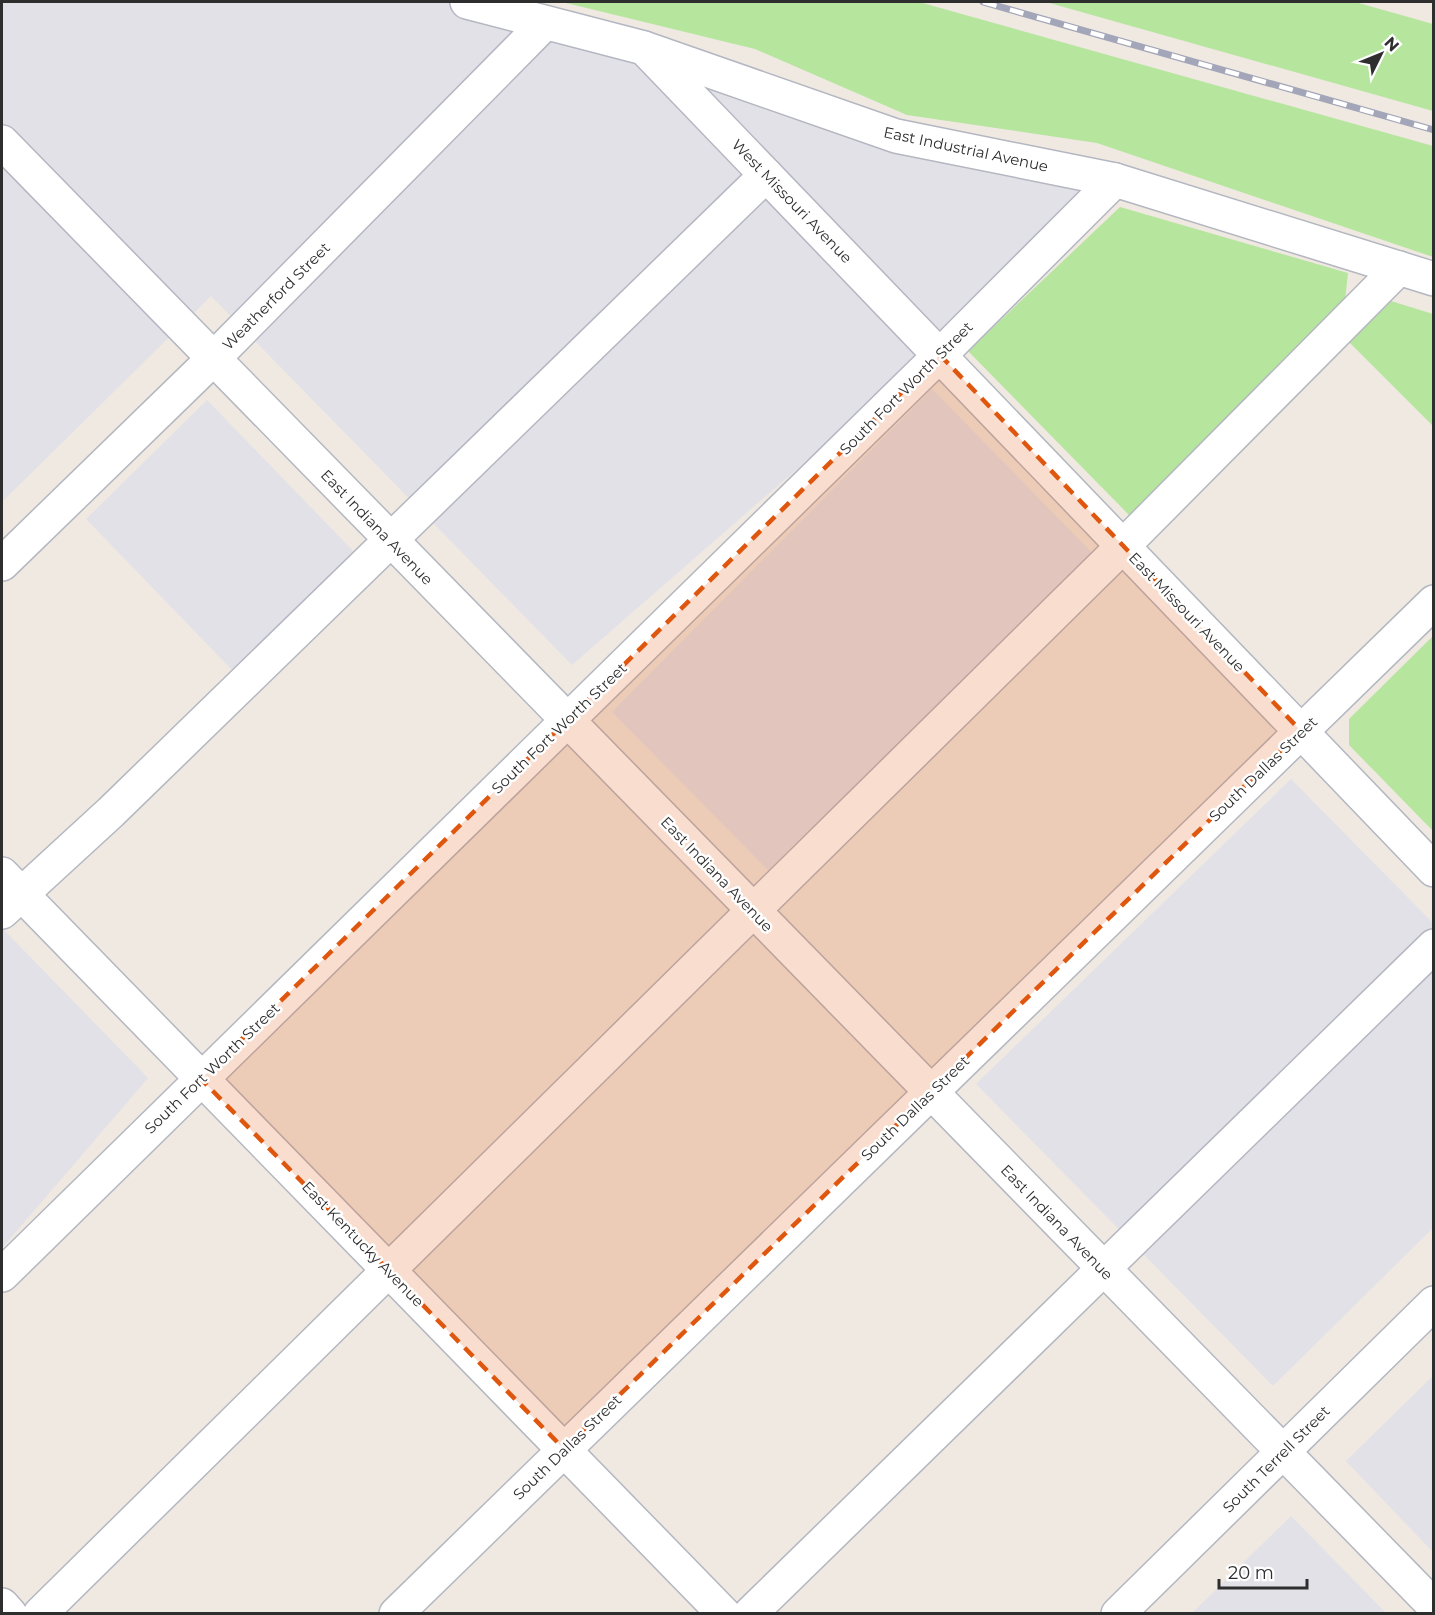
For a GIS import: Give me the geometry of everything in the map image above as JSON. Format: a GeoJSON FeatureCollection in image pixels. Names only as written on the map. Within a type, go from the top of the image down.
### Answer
{"type":"FeatureCollection","features":[{"type":"Feature","properties":{"kind":"street","name":"East Industrial Avenue"},"geometry":{"type":"LineString","coordinates":[[467,2],[644,48],[896,136],[1115,180],[1434,279]]}},
{"type":"Feature","properties":{"kind":"street","name":"Weatherford Street"},"geometry":{"type":"LineString","coordinates":[[2,564],[213,359],[545,23]]}},
{"type":"Feature","properties":{"kind":"street","name":"West Missouri Avenue"},"geometry":{"type":"LineString","coordinates":[[644,48],[940,355]]}},
{"type":"Feature","properties":{"kind":"street","name":"East Indiana Avenue"},"geometry":{"type":"LineString","coordinates":[[2,142],[1434,1606]]}},
{"type":"Feature","properties":{"kind":"street"},"geometry":{"type":"LineString","coordinates":[[8,894],[111,812],[766,175]]}},
{"type":"Feature","properties":{"kind":"street","name":"South Fort Worth Street"},"geometry":{"type":"LineString","coordinates":[[2,1275],[940,355],[1115,180]]}},
{"type":"Feature","properties":{"kind":"street"},"geometry":{"type":"LineString","coordinates":[[40,1614],[1123,546],[1399,268]]}},
{"type":"Feature","properties":{"kind":"street","name":"East Missouri Avenue"},"geometry":{"type":"LineString","coordinates":[[940,355],[1434,870]]}},
{"type":"Feature","properties":{"kind":"street","name":"South Dallas Street"},"geometry":{"type":"LineString","coordinates":[[396,1614],[1434,602]]}},
{"type":"Feature","properties":{"kind":"street","name":"East Kentucky Avenue"},"geometry":{"type":"LineString","coordinates":[[8,894],[201,1079],[724,1614]]}},
{"type":"Feature","properties":{"kind":"street"},"geometry":{"type":"LineString","coordinates":[[750,1614],[1434,946]]}},
{"type":"Feature","properties":{"kind":"street","name":"South Terrell Street"},"geometry":{"type":"LineString","coordinates":[[1118,1614],[1434,1303]]}},
{"type":"Feature","properties":{"kind":"street"},"geometry":{"type":"LineString","coordinates":[[2,1605],[10,1614]]}},
{"type":"Feature","properties":{"kind":"highlighted area"},"geometry":{"type":"Polygon","coordinates":[[[940,355],[1301,731],[564,1449],[201,1079],[940,355]]]}},
{"type":"Feature","properties":{"kind":"shaded area"},"geometry":{"type":"Polygon","coordinates":[[[2,2],[455,2],[1117,190],[572,665],[211,296],[2,502],[2,2]]]}},
{"type":"Feature","properties":{"kind":"shaded area"},"geometry":{"type":"Polygon","coordinates":[[[932,389],[1094,555],[768,870],[612,712],[932,389]]]}},
{"type":"Feature","properties":{"kind":"shaded area"},"geometry":{"type":"Polygon","coordinates":[[[207,400],[357,555],[236,674],[86,519],[207,400]]]}},
{"type":"Feature","properties":{"kind":"shaded area"},"geometry":{"type":"Polygon","coordinates":[[[1291,779],[1433,923],[1433,1228],[1273,1386],[976,1084],[1291,779]]]}},
{"type":"Feature","properties":{"kind":"shaded area"},"geometry":{"type":"Polygon","coordinates":[[[2,928],[148,1078],[2,1248],[2,928]]]}},
{"type":"Feature","properties":{"kind":"shaded area"},"geometry":{"type":"Polygon","coordinates":[[[1433,1376],[1433,1552],[1346,1461],[1433,1376]]]}},
{"type":"Feature","properties":{"kind":"shaded area"},"geometry":{"type":"Polygon","coordinates":[[[1291,1516],[1386,1613],[1192,1613],[1291,1516]]]}},
{"type":"Feature","properties":{"kind":"green space"},"geometry":{"type":"Polygon","coordinates":[[[562,2],[919,2],[1433,146],[1433,257],[1097,143],[907,115],[755,49],[562,2]]]}},
{"type":"Feature","properties":{"kind":"green space"},"geometry":{"type":"Polygon","coordinates":[[[1046,2],[1355,2],[1433,24],[1433,111],[1046,2]]]}},
{"type":"Feature","properties":{"kind":"green space"},"geometry":{"type":"Polygon","coordinates":[[[1120,207],[1348,273],[1345,300],[1131,517],[968,351],[1120,207]]]}},
{"type":"Feature","properties":{"kind":"green space"},"geometry":{"type":"Polygon","coordinates":[[[1391,301],[1433,314],[1433,426],[1348,341],[1391,301]]]}},
{"type":"Feature","properties":{"kind":"green space"},"geometry":{"type":"Polygon","coordinates":[[[1433,636],[1433,831],[1349,745],[1349,719],[1433,636]]]}},
{"type":"Feature","properties":{"kind":"railway"},"geometry":{"type":"LineString","coordinates":[[983,2],[1434,130]]}}]}
